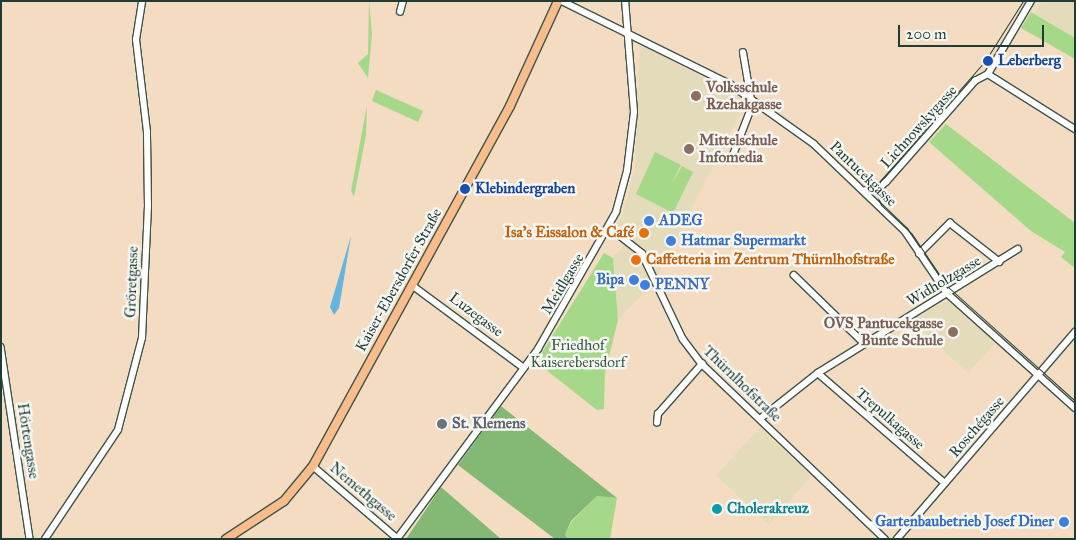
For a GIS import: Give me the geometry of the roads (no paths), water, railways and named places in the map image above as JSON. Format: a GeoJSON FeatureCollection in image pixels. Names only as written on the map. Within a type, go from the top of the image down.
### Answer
{"type":"FeatureCollection","features":[{"type":"Feature","properties":{"kind":"main road","name":"Kaiser-Ebersdorfer Straße"},"geometry":{"type":"LineString","coordinates":[[226,539],[284,501],[313,466],[510,106],[558,1]]}},
{"type":"Feature","properties":{"kind":"street","name":"Gröretgasse"},"geometry":{"type":"LineString","coordinates":[[44,539],[121,422],[142,338],[148,207],[147,132],[136,40],[142,1]]}},
{"type":"Feature","properties":{"kind":"street"},"geometry":{"type":"LineString","coordinates":[[400,12],[403,1]]}},
{"type":"Feature","properties":{"kind":"street","name":"Pantucekgasse"},"geometry":{"type":"LineString","coordinates":[[562,1],[710,72],[752,98],[866,190],[905,231],[919,254],[948,293],[1075,408]]}},
{"type":"Feature","properties":{"kind":"street","name":"Meidlgasse"},"geometry":{"type":"LineString","coordinates":[[397,538],[523,368],[610,228],[621,200],[632,139],[633,79],[625,1]]}},
{"type":"Feature","properties":{"kind":"street"},"geometry":{"type":"LineString","coordinates":[[1031,1],[988,74],[1075,129]]}},
{"type":"Feature","properties":{"kind":"street"},"geometry":{"type":"LineString","coordinates":[[733,155],[752,98],[743,53]]}},
{"type":"Feature","properties":{"kind":"street","name":"Lichnowskygasse"},"geometry":{"type":"LineString","coordinates":[[866,190],[877,190],[886,182],[975,81],[988,74]]}},
{"type":"Feature","properties":{"kind":"street"},"geometry":{"type":"LineString","coordinates":[[919,254],[949,222],[1000,262]]}},
{"type":"Feature","properties":{"kind":"street","name":"Thürnlhofstraße"},"geometry":{"type":"LineString","coordinates":[[610,228],[642,253],[683,339],[702,364],[885,539]]}},
{"type":"Feature","properties":{"kind":"street","name":"Widholzgasse"},"geometry":{"type":"LineString","coordinates":[[760,419],[818,373],[864,343],[1000,262],[1018,249]]}},
{"type":"Feature","properties":{"kind":"street"},"geometry":{"type":"LineString","coordinates":[[794,275],[864,343]]}},
{"type":"Feature","properties":{"kind":"street","name":"Luzegasse"},"geometry":{"type":"LineString","coordinates":[[412,285],[438,302],[523,368]]}},
{"type":"Feature","properties":{"kind":"street","name":"Roschégasse"},"geometry":{"type":"LineString","coordinates":[[898,539],[1075,332]]}},
{"type":"Feature","properties":{"kind":"street","name":"Hörtengasse"},"geometry":{"type":"LineString","coordinates":[[1,347],[30,539]]}},
{"type":"Feature","properties":{"kind":"street"},"geometry":{"type":"LineString","coordinates":[[657,423],[658,414],[702,364]]}},
{"type":"Feature","properties":{"kind":"street","name":"Trepulkagasse"},"geometry":{"type":"LineString","coordinates":[[818,373],[945,484]]}},
{"type":"Feature","properties":{"kind":"street","name":"Nemethgasse"},"geometry":{"type":"LineString","coordinates":[[313,466],[397,538]]}},
{"type":"Feature","properties":{"kind":"water"},"geometry":{"type":"Polygon","coordinates":[[[351,236],[339,308],[334,315],[330,307],[351,236]]]}},
{"type":"Feature","properties":{"kind":"tram line"},"geometry":{"type":"LineString","coordinates":[[1023,1],[985,61],[880,181],[876,193],[881,205],[912,234],[947,286],[1075,401]]}},
{"type":"Feature","properties":{"kind":"place","name":"Leberberg"},"geometry":{"type":"Point","coordinates":[988,61]}},
{"type":"Feature","properties":{"kind":"place","name":"Volksschule Rzehakgasse"},"geometry":{"type":"Point","coordinates":[696,96]}},
{"type":"Feature","properties":{"kind":"place","name":"Mittelschule Infomedia"},"geometry":{"type":"Point","coordinates":[689,149]}},
{"type":"Feature","properties":{"kind":"place","name":"Klebindergraben"},"geometry":{"type":"Point","coordinates":[465,189]}},
{"type":"Feature","properties":{"kind":"place","name":"ADEG"},"geometry":{"type":"Point","coordinates":[649,221]}},
{"type":"Feature","properties":{"kind":"place","name":"Isa's Eissalon & Café"},"geometry":{"type":"Point","coordinates":[644,233]}},
{"type":"Feature","properties":{"kind":"place","name":"Hatmar Supermarkt"},"geometry":{"type":"Point","coordinates":[671,241]}},
{"type":"Feature","properties":{"kind":"place","name":"Caffetteria im Zentrum Thürnlhofstraße"},"geometry":{"type":"Point","coordinates":[636,260]}},
{"type":"Feature","properties":{"kind":"place","name":"Bipa"},"geometry":{"type":"Point","coordinates":[634,280]}},
{"type":"Feature","properties":{"kind":"place","name":"PENNY"},"geometry":{"type":"Point","coordinates":[645,285]}},
{"type":"Feature","properties":{"kind":"place","name":"OVS Pantucekgasse Bunte Schule"},"geometry":{"type":"Point","coordinates":[953,332]}},
{"type":"Feature","properties":{"kind":"place","name":"St. Klemens"},"geometry":{"type":"Point","coordinates":[442,424]}},
{"type":"Feature","properties":{"kind":"place","name":"Cholerakreuz"},"geometry":{"type":"Point","coordinates":[717,509]}},
{"type":"Feature","properties":{"kind":"place","name":"Gartenbaubetrieb Josef Diner"},"geometry":{"type":"Point","coordinates":[1064,522]}},
{"type":"Feature","properties":{"kind":"park label","name":"Friedhof Kaiserebersdorf"},"geometry":{"type":"Point","coordinates":[578,354]}}]}
